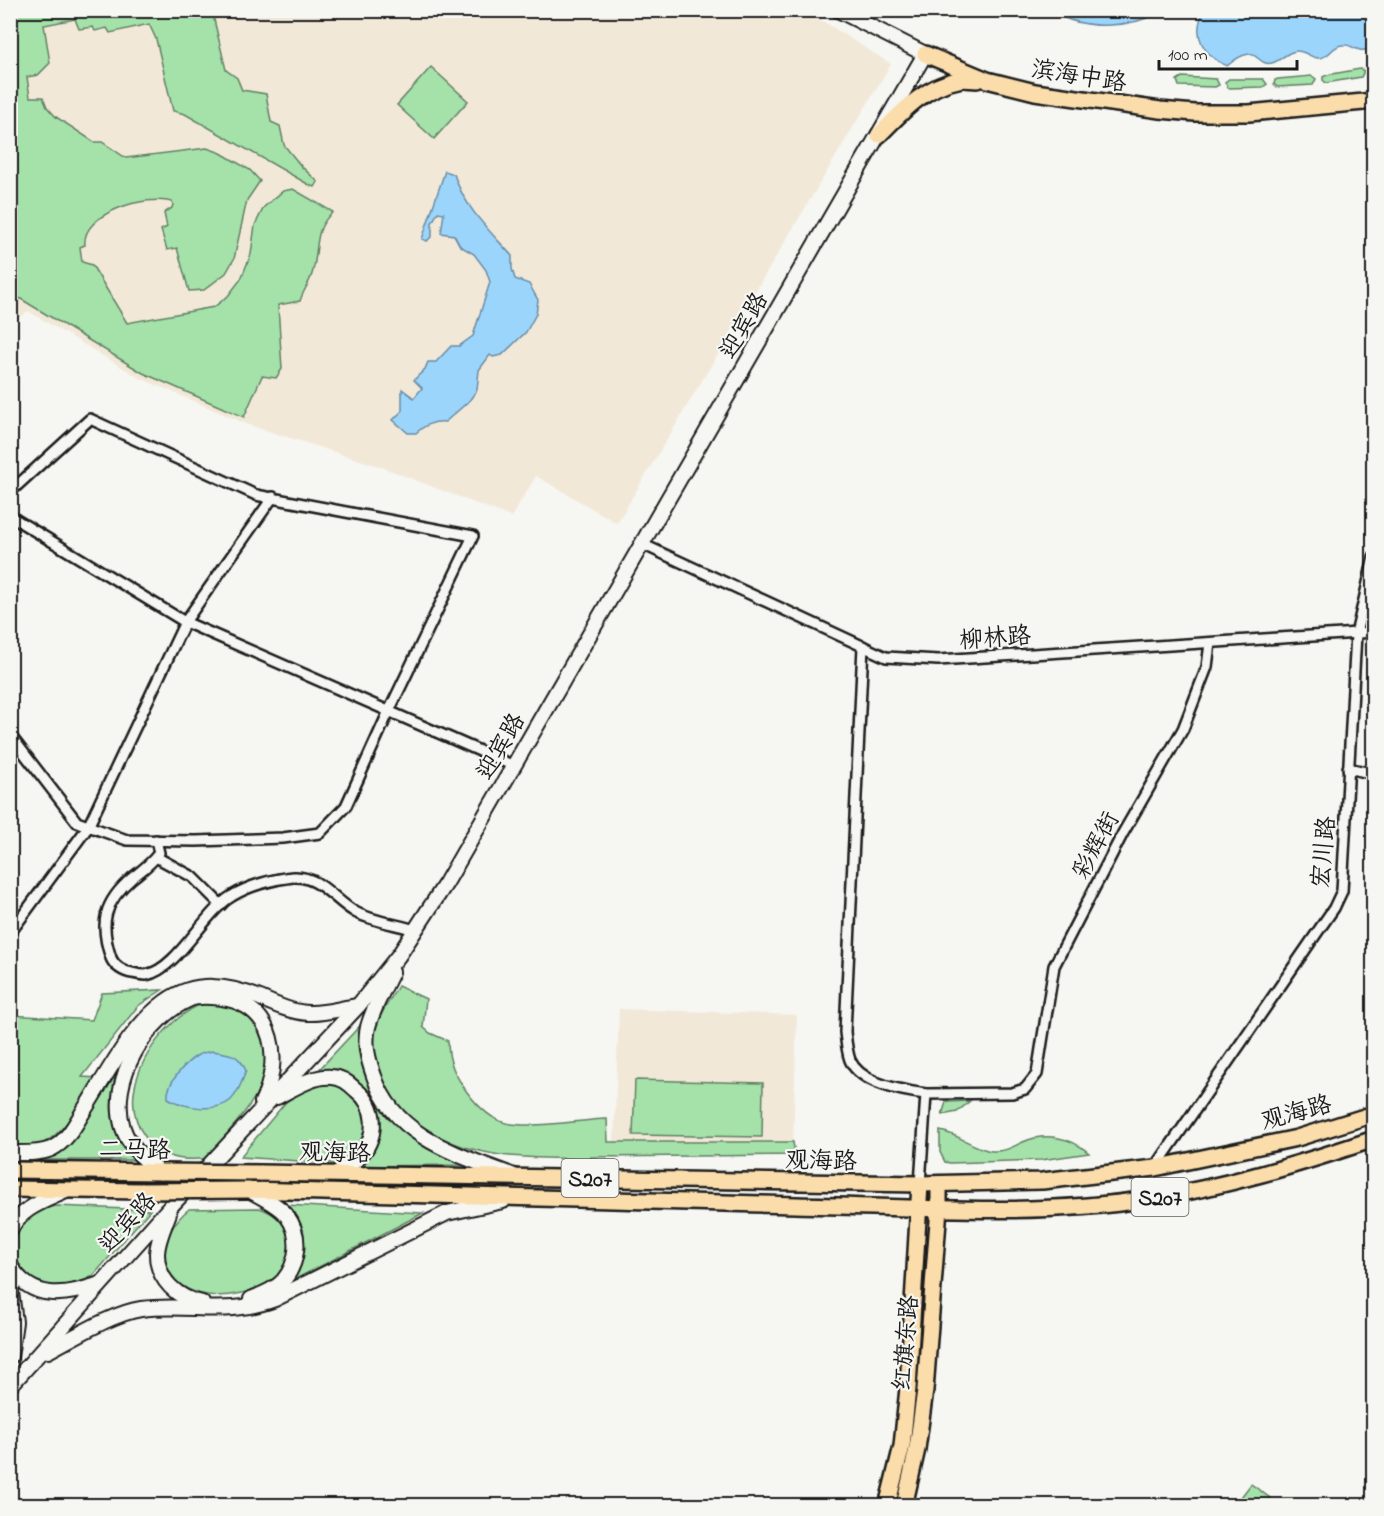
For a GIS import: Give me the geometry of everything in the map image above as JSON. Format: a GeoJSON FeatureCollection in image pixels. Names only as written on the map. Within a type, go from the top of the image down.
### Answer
{"type":"FeatureCollection","features":[{"type":"Feature","properties":{"kind":"main road"},"geometry":{"type":"LineString","coordinates":[[838,10],[925,54]]}},
{"type":"Feature","properties":{"kind":"main road","name":"滨海中路"},"geometry":{"type":"LineString","coordinates":[[925,54],[987,80],[1035,92],[1140,108],[1195,113],[1249,113],[1374,101]]}},
{"type":"Feature","properties":{"kind":"main road","name":"迎宾路"},"geometry":{"type":"LineString","coordinates":[[10,1386],[170,1207],[358,1006],[399,955],[446,883],[925,54]]}},
{"type":"Feature","properties":{"kind":"main road"},"geometry":{"type":"LineString","coordinates":[[879,135],[913,102],[933,90],[958,80],[987,80]]}},
{"type":"Feature","properties":{"kind":"main road"},"geometry":{"type":"LineString","coordinates":[[399,955],[369,1024],[367,1057],[377,1085],[388,1105],[405,1125],[428,1140],[516,1177]]}},
{"type":"Feature","properties":{"kind":"main road"},"geometry":{"type":"LineString","coordinates":[[10,1153],[40,1152],[50,1150],[60,1144],[75,1125],[128,1042],[165,1003],[186,990],[214,986],[231,988],[284,1009],[309,1013],[358,1006]]}},
{"type":"Feature","properties":{"kind":"main road"},"geometry":{"type":"LineString","coordinates":[[161,1172],[139,1155],[122,1128],[120,1116],[123,1079],[140,1042],[171,1011],[191,998],[208,996],[230,999],[249,1008],[260,1018],[270,1034],[274,1051],[273,1071],[268,1090],[255,1118]]}},
{"type":"Feature","properties":{"kind":"main road"},"geometry":{"type":"LineString","coordinates":[[269,1100],[315,1079],[332,1077],[343,1080],[363,1095],[370,1107],[373,1130],[360,1157],[335,1174]]}},
{"type":"Feature","properties":{"kind":"main road","name":"观海路"},"geometry":{"type":"LineString","coordinates":[[260,1173],[920,1184],[1042,1181],[1155,1168],[1297,1138],[1374,1113]]}},
{"type":"Feature","properties":{"kind":"main road","name":"观海路"},"geometry":{"type":"LineString","coordinates":[[939,1208],[1071,1208],[1148,1199],[1303,1163],[1374,1139]]}},
{"type":"Feature","properties":{"kind":"main road","name":"二马路"},"geometry":{"type":"LineString","coordinates":[[10,1170],[260,1173]]}},
{"type":"Feature","properties":{"kind":"main road","name":"红旗东路"},"geometry":{"type":"LineString","coordinates":[[886,1506],[902,1446],[907,1400],[920,1184]]}},
{"type":"Feature","properties":{"kind":"main road","name":"红旗东路"},"geometry":{"type":"LineString","coordinates":[[904,1506],[917,1449],[925,1390],[939,1184]]}},
{"type":"Feature","properties":{"kind":"main road","name":"二马路"},"geometry":{"type":"LineString","coordinates":[[10,1189],[249,1190]]}},
{"type":"Feature","properties":{"kind":"main road"},"geometry":{"type":"LineString","coordinates":[[10,1231],[20,1216],[30,1207],[70,1189]]}},
{"type":"Feature","properties":{"kind":"main road"},"geometry":{"type":"LineString","coordinates":[[170,1207],[157,1253],[160,1270],[166,1282],[176,1293],[191,1301],[232,1304],[262,1295],[282,1282],[294,1262],[296,1249],[296,1235],[285,1214],[249,1190]]}},
{"type":"Feature","properties":{"kind":"main road","name":"S207"},"geometry":{"type":"LineString","coordinates":[[249,1190],[522,1198]]}},
{"type":"Feature","properties":{"kind":"main road"},"geometry":{"type":"LineString","coordinates":[[40,1354],[107,1321],[139,1309],[255,1307],[282,1296],[447,1213],[522,1198]]}},
{"type":"Feature","properties":{"kind":"main road","name":"观海路"},"geometry":{"type":"LineString","coordinates":[[522,1198],[920,1208]]}},
{"type":"Feature","properties":{"kind":"main road","name":"S207"},"geometry":{"type":"LineString","coordinates":[[920,1208],[939,1208]]}},
{"type":"Feature","properties":{"kind":"main road"},"geometry":{"type":"LineString","coordinates":[[10,1265],[28,1287],[44,1292],[78,1292],[102,1284]]}},
{"type":"Feature","properties":{"kind":"main road"},"geometry":{"type":"LineString","coordinates":[[10,1285],[15,1322],[10,1357]]}},
{"type":"Feature","properties":{"kind":"street"},"geometry":{"type":"LineString","coordinates":[[10,492],[90,418],[256,495],[473,536],[346,806],[320,832],[283,838],[127,840],[77,822],[10,735]]}},
{"type":"Feature","properties":{"kind":"street"},"geometry":{"type":"LineString","coordinates":[[10,933],[88,827],[185,622],[273,497]]}},
{"type":"Feature","properties":{"kind":"street"},"geometry":{"type":"LineString","coordinates":[[10,516],[185,622],[514,766]]}},
{"type":"Feature","properties":{"kind":"street","name":"柳林路"},"geometry":{"type":"LineString","coordinates":[[642,544],[886,657],[938,660],[1374,632]]}},
{"type":"Feature","properties":{"kind":"street","name":"宏川路"},"geometry":{"type":"LineString","coordinates":[[1155,1168],[1334,908],[1342,891],[1356,634],[1374,557]]}},
{"type":"Feature","properties":{"kind":"street","name":"彩辉街"},"geometry":{"type":"LineString","coordinates":[[926,1095],[1012,1093],[1025,1089],[1037,1074],[1054,966],[1123,833],[1182,729],[1207,667],[1210,643]]}},
{"type":"Feature","properties":{"kind":"street"},"geometry":{"type":"LineString","coordinates":[[863,646],[845,1032],[850,1061],[866,1078],[902,1091],[926,1095],[920,1184]]}},
{"type":"Feature","properties":{"kind":"street"},"geometry":{"type":"LineString","coordinates":[[1348,768],[1374,774]]}},
{"type":"Feature","properties":{"kind":"street"},"geometry":{"type":"LineString","coordinates":[[156,840],[159,854],[152,863],[114,895],[106,911],[104,931],[112,961],[125,972],[145,975],[163,967],[190,940],[211,912],[232,896],[267,882],[295,877],[316,882],[355,912],[416,930]]}},
{"type":"Feature","properties":{"kind":"street"},"geometry":{"type":"LineString","coordinates":[[156,857],[193,877],[221,905]]}},
{"type":"Feature","properties":{"kind":"shaded area"},"geometry":{"type":"Polygon","coordinates":[[[30,10],[805,10],[891,64],[617,523],[536,476],[511,517],[379,466],[249,425],[140,378],[28,311],[11,324],[10,48],[30,10]]]}},
{"type":"Feature","properties":{"kind":"shaded area"},"geometry":{"type":"Polygon","coordinates":[[[619,1009],[797,1015],[793,1142],[614,1143],[619,1009]]]}},
{"type":"Feature","properties":{"kind":"green space"},"geometry":{"type":"Polygon","coordinates":[[[11,10],[212,11],[226,70],[237,78],[242,90],[266,94],[271,122],[280,126],[284,145],[318,182],[315,187],[311,186],[185,114],[173,111],[156,39],[149,24],[110,33],[107,28],[95,31],[93,27],[79,29],[75,19],[44,25],[50,63],[38,75],[27,77],[30,97],[43,97],[47,107],[56,117],[94,142],[102,142],[126,158],[207,148],[221,153],[250,170],[260,181],[247,200],[234,259],[226,273],[204,290],[189,291],[177,248],[167,250],[161,230],[167,227],[164,213],[172,208],[172,202],[161,200],[132,204],[104,215],[93,224],[87,234],[85,245],[80,247],[82,262],[92,265],[127,323],[214,307],[228,296],[241,279],[251,254],[255,225],[264,207],[283,191],[293,189],[333,212],[326,219],[319,233],[312,274],[300,301],[278,305],[282,369],[276,378],[262,376],[244,417],[143,373],[11,293],[11,10]]]}},
{"type":"Feature","properties":{"kind":"green space"},"geometry":{"type":"Polygon","coordinates":[[[431,67],[468,101],[434,139],[397,105],[431,67]]]}},
{"type":"Feature","properties":{"kind":"green space"},"geometry":{"type":"Polygon","coordinates":[[[1360,69],[1364,71],[1361,77],[1326,83],[1323,80],[1323,77],[1327,75],[1360,69]]]}},
{"type":"Feature","properties":{"kind":"green space"},"geometry":{"type":"Polygon","coordinates":[[[1312,76],[1316,79],[1313,85],[1277,87],[1274,84],[1278,79],[1312,76]]]}},
{"type":"Feature","properties":{"kind":"green space"},"geometry":{"type":"Polygon","coordinates":[[[1182,77],[1216,79],[1219,85],[1215,87],[1179,86],[1177,80],[1182,77]]]}},
{"type":"Feature","properties":{"kind":"green space"},"geometry":{"type":"Polygon","coordinates":[[[1229,79],[1263,79],[1267,84],[1263,87],[1228,88],[1225,82],[1229,79]]]}},
{"type":"Feature","properties":{"kind":"green space"},"geometry":{"type":"Polygon","coordinates":[[[398,986],[426,999],[423,1027],[430,1033],[448,1041],[451,1062],[463,1086],[479,1106],[500,1121],[529,1125],[607,1119],[608,1142],[793,1142],[795,1155],[530,1158],[476,1150],[441,1138],[426,1130],[399,1107],[388,1092],[376,1062],[373,1039],[376,1025],[398,986]]]}},
{"type":"Feature","properties":{"kind":"green space"},"geometry":{"type":"Polygon","coordinates":[[[162,990],[138,1006],[82,1077],[98,1078],[59,1132],[43,1143],[11,1147],[10,1015],[92,1020],[102,993],[162,990]]]}},
{"type":"Feature","properties":{"kind":"green space"},"geometry":{"type":"Polygon","coordinates":[[[221,1002],[244,1012],[259,1028],[268,1055],[262,1084],[245,1112],[204,1159],[173,1157],[152,1145],[138,1123],[134,1107],[134,1091],[138,1075],[153,1046],[175,1021],[200,1005],[221,1002]]]}},
{"type":"Feature","properties":{"kind":"green space"},"geometry":{"type":"Polygon","coordinates":[[[369,1016],[365,1031],[394,1120],[428,1149],[468,1165],[358,1166],[367,1156],[369,1095],[351,1080],[315,1074],[369,1016]]]}},
{"type":"Feature","properties":{"kind":"green space"},"geometry":{"type":"Polygon","coordinates":[[[125,1054],[112,1097],[112,1109],[117,1132],[134,1160],[41,1160],[56,1151],[80,1128],[100,1099],[125,1054]]]}},
{"type":"Feature","properties":{"kind":"green space"},"geometry":{"type":"Polygon","coordinates":[[[635,1080],[763,1083],[762,1137],[633,1135],[635,1080]]]}},
{"type":"Feature","properties":{"kind":"green space"},"geometry":{"type":"Polygon","coordinates":[[[327,1082],[337,1085],[353,1096],[365,1119],[360,1145],[351,1157],[342,1162],[331,1163],[240,1157],[285,1103],[300,1091],[327,1082]]]}},
{"type":"Feature","properties":{"kind":"green space"},"geometry":{"type":"Polygon","coordinates":[[[970,1101],[957,1112],[942,1115],[946,1102],[970,1101]]]}},
{"type":"Feature","properties":{"kind":"green space"},"geometry":{"type":"Polygon","coordinates":[[[940,1131],[985,1150],[1005,1150],[1031,1139],[1049,1137],[1074,1143],[1089,1153],[1041,1160],[950,1163],[945,1162],[940,1152],[940,1131]]]}},
{"type":"Feature","properties":{"kind":"green space"},"geometry":{"type":"Polygon","coordinates":[[[286,1205],[423,1213],[286,1284],[302,1254],[304,1234],[295,1214],[286,1205]]]}},
{"type":"Feature","properties":{"kind":"green space"},"geometry":{"type":"Polygon","coordinates":[[[56,1206],[150,1210],[93,1276],[69,1288],[42,1286],[32,1281],[23,1273],[14,1249],[14,1239],[26,1217],[37,1210],[56,1206]]]}},
{"type":"Feature","properties":{"kind":"green space"},"geometry":{"type":"Polygon","coordinates":[[[259,1208],[276,1217],[288,1234],[290,1255],[280,1273],[262,1286],[240,1294],[215,1296],[193,1291],[175,1279],[165,1260],[165,1246],[174,1225],[189,1209],[259,1208]]]}},
{"type":"Feature","properties":{"kind":"green space"},"geometry":{"type":"Polygon","coordinates":[[[1251,1484],[1270,1498],[1265,1505],[1235,1505],[1251,1484]]]}},
{"type":"Feature","properties":{"kind":"water"},"geometry":{"type":"Polygon","coordinates":[[[1273,10],[1373,11],[1373,48],[1362,50],[1342,45],[1319,58],[1301,51],[1293,51],[1272,63],[1266,63],[1250,54],[1237,58],[1227,66],[1206,51],[1199,28],[1204,11],[1265,13],[1273,10]]]}},
{"type":"Feature","properties":{"kind":"water"},"geometry":{"type":"Polygon","coordinates":[[[1050,11],[1163,11],[1150,17],[1121,24],[1092,25],[1077,22],[1050,11]]]}},
{"type":"Feature","properties":{"kind":"water"},"geometry":{"type":"Polygon","coordinates":[[[445,171],[454,174],[471,208],[512,256],[515,279],[529,284],[538,300],[536,314],[526,332],[502,355],[493,357],[490,355],[479,370],[477,390],[469,401],[445,422],[433,423],[416,433],[408,433],[393,420],[402,411],[402,389],[414,398],[422,388],[414,380],[425,369],[428,362],[436,362],[451,346],[459,346],[473,336],[490,282],[486,270],[474,254],[460,246],[454,235],[441,233],[444,213],[438,212],[432,223],[432,236],[427,241],[422,239],[445,171]]]}},
{"type":"Feature","properties":{"kind":"water"},"geometry":{"type":"Polygon","coordinates":[[[213,1051],[237,1058],[246,1071],[231,1100],[217,1107],[200,1108],[168,1098],[173,1080],[183,1068],[200,1054],[213,1051]]]}}]}
